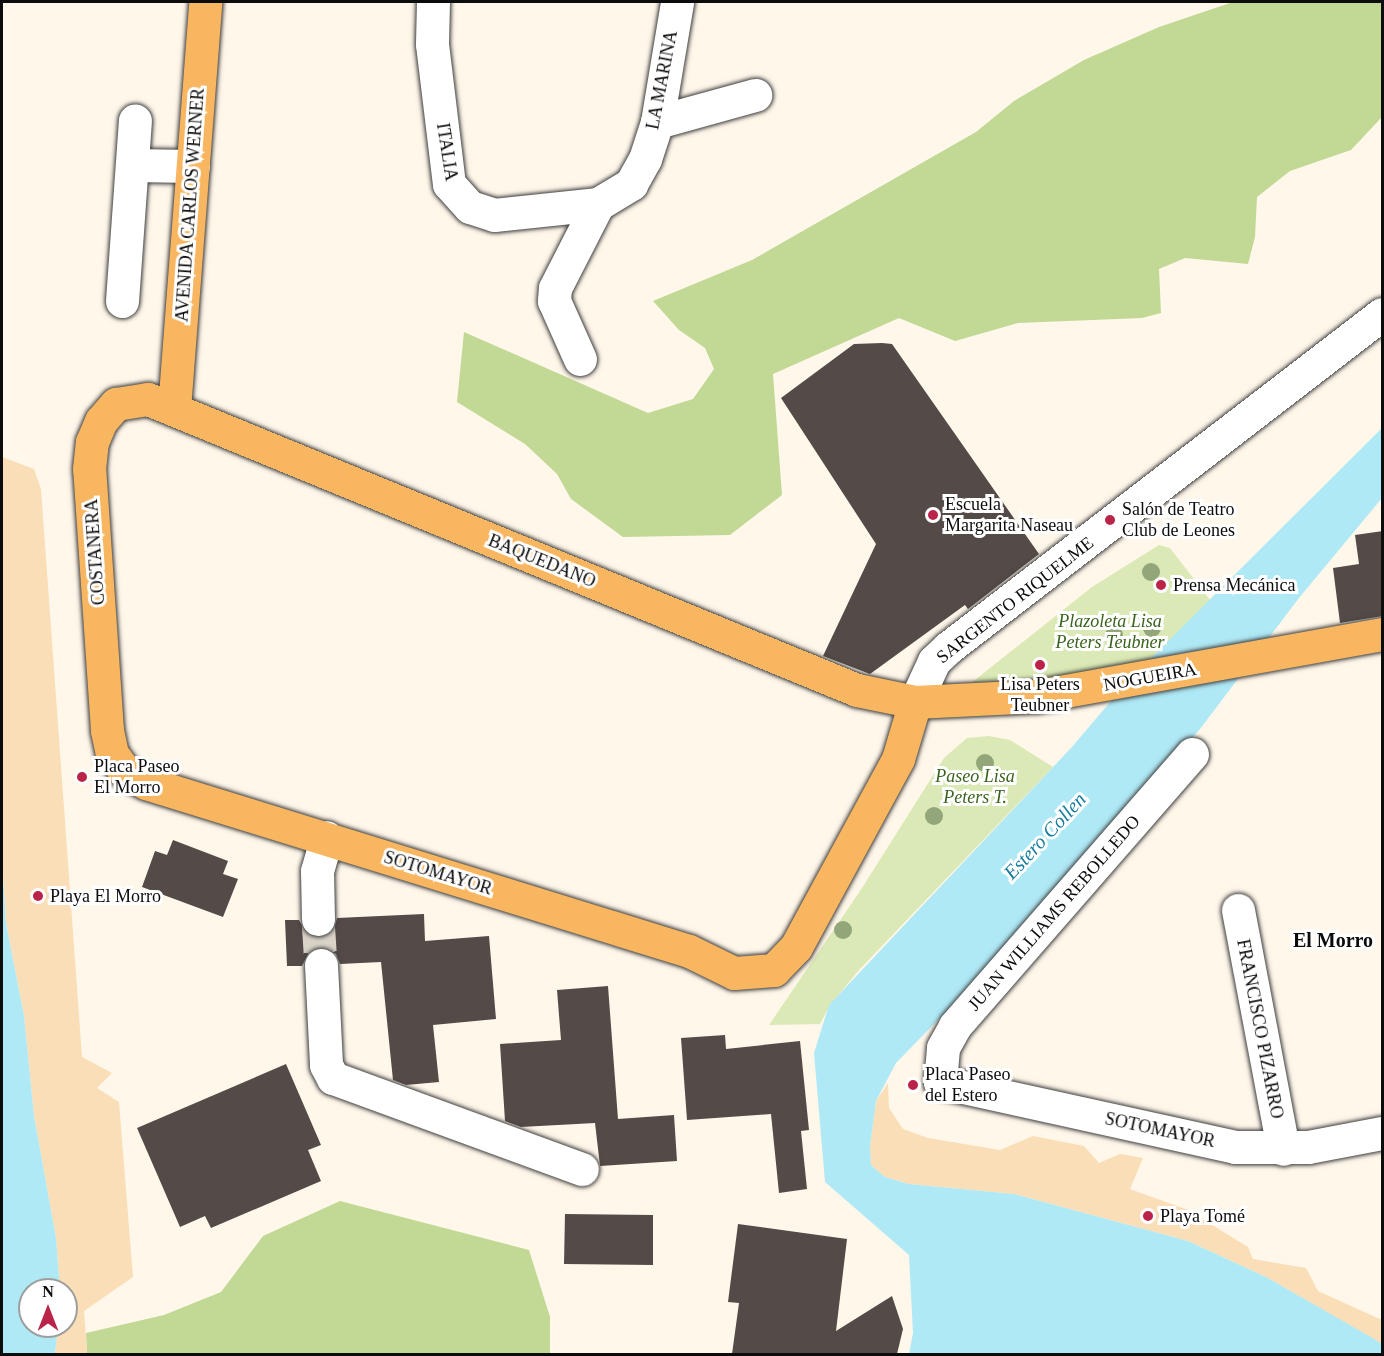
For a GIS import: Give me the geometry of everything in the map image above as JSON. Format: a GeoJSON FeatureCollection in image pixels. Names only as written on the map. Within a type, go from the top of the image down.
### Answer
{"type":"FeatureCollection","features":[{"type":"Feature","properties":{"kind":"main road","name":"AVENIDA CARLOS WERNER"},"geometry":{"type":"LineString","coordinates":[[174,409],[205,2]]}},
{"type":"Feature","properties":{"kind":"main road","name":"COSTANERA"},"geometry":{"type":"LineString","coordinates":[[119,765],[107,730],[89,456],[96,431],[116,404],[148,399],[174,409]]}},
{"type":"Feature","properties":{"kind":"main road","name":"BAQUEDANO"},"geometry":{"type":"LineString","coordinates":[[174,409],[856,690],[915,702]]}},
{"type":"Feature","properties":{"kind":"main road","name":"NOGUEIRA"},"geometry":{"type":"LineString","coordinates":[[915,702],[1029,696],[1076,690],[1268,657],[1383,634]]}},
{"type":"Feature","properties":{"kind":"main road","name":"SARGENTO RIQUELME"},"geometry":{"type":"LineString","coordinates":[[761,973],[774,970],[796,947],[898,759],[915,702]]}},
{"type":"Feature","properties":{"kind":"main road","name":"SOTOMAYOR"},"geometry":{"type":"LineString","coordinates":[[119,765],[146,783],[327,837],[689,951],[734,973],[761,973]]}},
{"type":"Feature","properties":{"kind":"street","name":"ITALIA"},"geometry":{"type":"LineString","coordinates":[[433,2],[435,72],[449,184],[458,197],[470,207],[494,215],[598,204],[631,184],[645,159]]}},
{"type":"Feature","properties":{"kind":"street","name":"LA MARINA"},"geometry":{"type":"LineString","coordinates":[[645,159],[657,122],[677,2]]}},
{"type":"Feature","properties":{"kind":"street"},"geometry":{"type":"LineString","coordinates":[[657,122],[755,95]]}},
{"type":"Feature","properties":{"kind":"street"},"geometry":{"type":"LineString","coordinates":[[122,301],[135,120]]}},
{"type":"Feature","properties":{"kind":"street"},"geometry":{"type":"LineString","coordinates":[[132,165],[193,166]]}},
{"type":"Feature","properties":{"kind":"street"},"geometry":{"type":"LineString","coordinates":[[580,359],[554,301],[555,288],[598,204]]}},
{"type":"Feature","properties":{"kind":"street","name":"SARGENTO RIQUELME"},"geometry":{"type":"LineString","coordinates":[[915,702],[934,661],[950,647],[1383,314]]}},
{"type":"Feature","properties":{"kind":"street","name":"JUAN WILLIAMS REBOLLEDO"},"geometry":{"type":"LineString","coordinates":[[940,1082],[943,1048],[955,1026],[1191,754]]}},
{"type":"Feature","properties":{"kind":"street"},"geometry":{"type":"LineString","coordinates":[[327,837],[317,871],[326,918],[338,863],[358,847]]}},
{"type":"Feature","properties":{"kind":"street","name":"FRANCISCO PIZARRO"},"geometry":{"type":"LineString","coordinates":[[1238,910],[1283,1149]]}},
{"type":"Feature","properties":{"kind":"street"},"geometry":{"type":"LineString","coordinates":[[329,964],[332,988],[323,1002],[326,1065],[333,1078],[582,1169]]}},
{"type":"Feature","properties":{"kind":"street","name":"SOTOMAYOR"},"geometry":{"type":"LineString","coordinates":[[940,1082],[1235,1147],[1283,1149],[1383,1133]]}},
{"type":"Feature","properties":{"kind":"green space"},"geometry":{"type":"Polygon","coordinates":[[[1233,2],[1382,2],[1382,117],[1351,150],[1290,171],[1257,197],[1255,237],[1248,264],[1185,258],[1159,269],[1161,313],[1142,318],[1018,323],[955,341],[899,318],[773,374],[782,495],[730,535],[623,537],[571,499],[557,474],[525,444],[457,402],[464,332],[648,413],[693,399],[714,369],[705,348],[679,330],[653,301],[752,260],[976,132],[1014,101],[1084,60],[1159,27],[1233,2]]]}},
{"type":"Feature","properties":{"kind":"green space","name":"Plazoleta Lisa Peters Teubner"},"geometry":{"type":"Polygon","coordinates":[[[1159,545],[1170,548],[1210,600],[1129,680],[965,688],[1092,587],[1159,545]]]}},
{"type":"Feature","properties":{"kind":"green space","name":"Paseo Lisa Peters T."},"geometry":{"type":"Polygon","coordinates":[[[989,736],[1010,740],[1053,767],[859,970],[830,1005],[820,1024],[769,1025],[862,888],[944,758],[967,738],[989,736]]]}},
{"type":"Feature","properties":{"kind":"green space"},"geometry":{"type":"Polygon","coordinates":[[[340,1201],[529,1250],[550,1317],[550,1354],[87,1354],[86,1333],[164,1315],[221,1292],[263,1236],[340,1201]]]}},
{"type":"Feature","properties":{"kind":"sand","name":"Playa El Morro"},"geometry":{"type":"Polygon","coordinates":[[[2,457],[34,469],[41,489],[82,1057],[112,1073],[97,1088],[119,1102],[133,1277],[84,1311],[87,1354],[55,1354],[57,1338],[78,1338],[78,1278],[59,1278],[56,1238],[34,1116],[24,1016],[6,923],[2,861],[2,457]]]}},
{"type":"Feature","properties":{"kind":"sand","name":"Playa Tomé"},"geometry":{"type":"Polygon","coordinates":[[[888,1083],[889,1108],[903,1129],[928,1138],[1000,1150],[1033,1136],[1084,1146],[1099,1163],[1120,1154],[1143,1158],[1130,1189],[1188,1210],[1248,1247],[1253,1259],[1306,1268],[1318,1291],[1382,1320],[1382,1344],[1266,1277],[1188,1241],[1014,1194],[909,1184],[885,1177],[871,1165],[870,1146],[876,1101],[888,1083]]]}},
{"type":"Feature","properties":{"kind":"water","name":"Estero Collen"},"geometry":{"type":"Polygon","coordinates":[[[1382,428],[1382,498],[1299,598],[1200,729],[973,984],[896,1063],[876,1101],[870,1146],[871,1165],[885,1177],[909,1184],[1014,1194],[1188,1241],[1266,1277],[1376,1340],[1382,1344],[1382,1354],[909,1354],[913,1333],[909,1255],[825,1182],[814,1053],[829,1005],[1071,748],[1129,680],[1382,428]]]}},
{"type":"Feature","properties":{"kind":"water"},"geometry":{"type":"Polygon","coordinates":[[[2,861],[6,923],[24,1016],[34,1116],[56,1238],[59,1278],[18,1278],[18,1338],[57,1338],[55,1354],[2,1354],[2,861]]]}},
{"type":"Feature","properties":{"kind":"building","name":"Escuela Margarita Naseau"},"geometry":{"type":"Polygon","coordinates":[[[854,344],[892,344],[1039,554],[968,609],[965,605],[870,674],[823,656],[876,544],[781,398],[854,344]]]}},
{"type":"Feature","properties":{"kind":"building"},"geometry":{"type":"Polygon","coordinates":[[[1383,531],[1383,616],[1340,623],[1333,568],[1359,564],[1355,535],[1383,531]]]}},
{"type":"Feature","properties":{"kind":"building"},"geometry":{"type":"Polygon","coordinates":[[[173,840],[228,861],[223,874],[238,879],[223,917],[142,887],[155,851],[167,855],[173,840]]]}},
{"type":"Feature","properties":{"kind":"building"},"geometry":{"type":"Polygon","coordinates":[[[424,914],[425,941],[489,936],[496,1019],[433,1025],[439,1082],[406,1085],[393,1080],[381,962],[340,964],[336,954],[321,946],[310,950],[302,966],[287,966],[285,920],[299,920],[308,935],[319,938],[334,929],[337,918],[424,914]]]}},
{"type":"Feature","properties":{"kind":"building"},"geometry":{"type":"Polygon","coordinates":[[[608,986],[618,1119],[674,1115],[677,1161],[600,1166],[595,1123],[521,1127],[505,1121],[500,1044],[561,1040],[557,990],[608,986]]]}},
{"type":"Feature","properties":{"kind":"building"},"geometry":{"type":"Polygon","coordinates":[[[725,1035],[726,1049],[800,1041],[809,1130],[801,1131],[807,1189],[779,1193],[771,1114],[687,1120],[681,1038],[725,1035]]]}},
{"type":"Feature","properties":{"kind":"building"},"geometry":{"type":"Polygon","coordinates":[[[286,1064],[321,1145],[308,1150],[321,1181],[211,1228],[205,1216],[180,1227],[137,1128],[286,1064]]]}},
{"type":"Feature","properties":{"kind":"building"},"geometry":{"type":"Polygon","coordinates":[[[565,1214],[653,1215],[653,1265],[564,1264],[565,1214]]]}},
{"type":"Feature","properties":{"kind":"building"},"geometry":{"type":"Polygon","coordinates":[[[738,1224],[847,1239],[836,1331],[892,1296],[903,1329],[897,1354],[732,1354],[739,1303],[728,1302],[738,1224]]]}},
{"type":"Feature","properties":{"kind":"tunnel"},"geometry":{"type":"LineString","coordinates":[[318,919],[321,965]]}},
{"type":"Feature","properties":{"kind":"place","name":"Escuela Margarita Naseau"},"geometry":{"type":"Point","coordinates":[933,515]}},
{"type":"Feature","properties":{"kind":"place","name":"Salón de Teatro Club de Leones"},"geometry":{"type":"Point","coordinates":[1110,520]}},
{"type":"Feature","properties":{"kind":"place","name":"Prensa Mecánica"},"geometry":{"type":"Point","coordinates":[1161,585]}},
{"type":"Feature","properties":{"kind":"place","name":"Lisa Peters Teubner"},"geometry":{"type":"Point","coordinates":[1040,665]}},
{"type":"Feature","properties":{"kind":"place","name":"Placa Paseo El Morro"},"geometry":{"type":"Point","coordinates":[82,777]}},
{"type":"Feature","properties":{"kind":"place","name":"Playa El Morro"},"geometry":{"type":"Point","coordinates":[38,896]}},
{"type":"Feature","properties":{"kind":"place","name":"Placa Paseo del Estero"},"geometry":{"type":"Point","coordinates":[913,1085]}},
{"type":"Feature","properties":{"kind":"place","name":"Playa Tomé"},"geometry":{"type":"Point","coordinates":[1148,1216]}},
{"type":"Feature","properties":{"kind":"district","name":"El Morro"},"geometry":{"type":"Point","coordinates":[1333,940]}}]}
